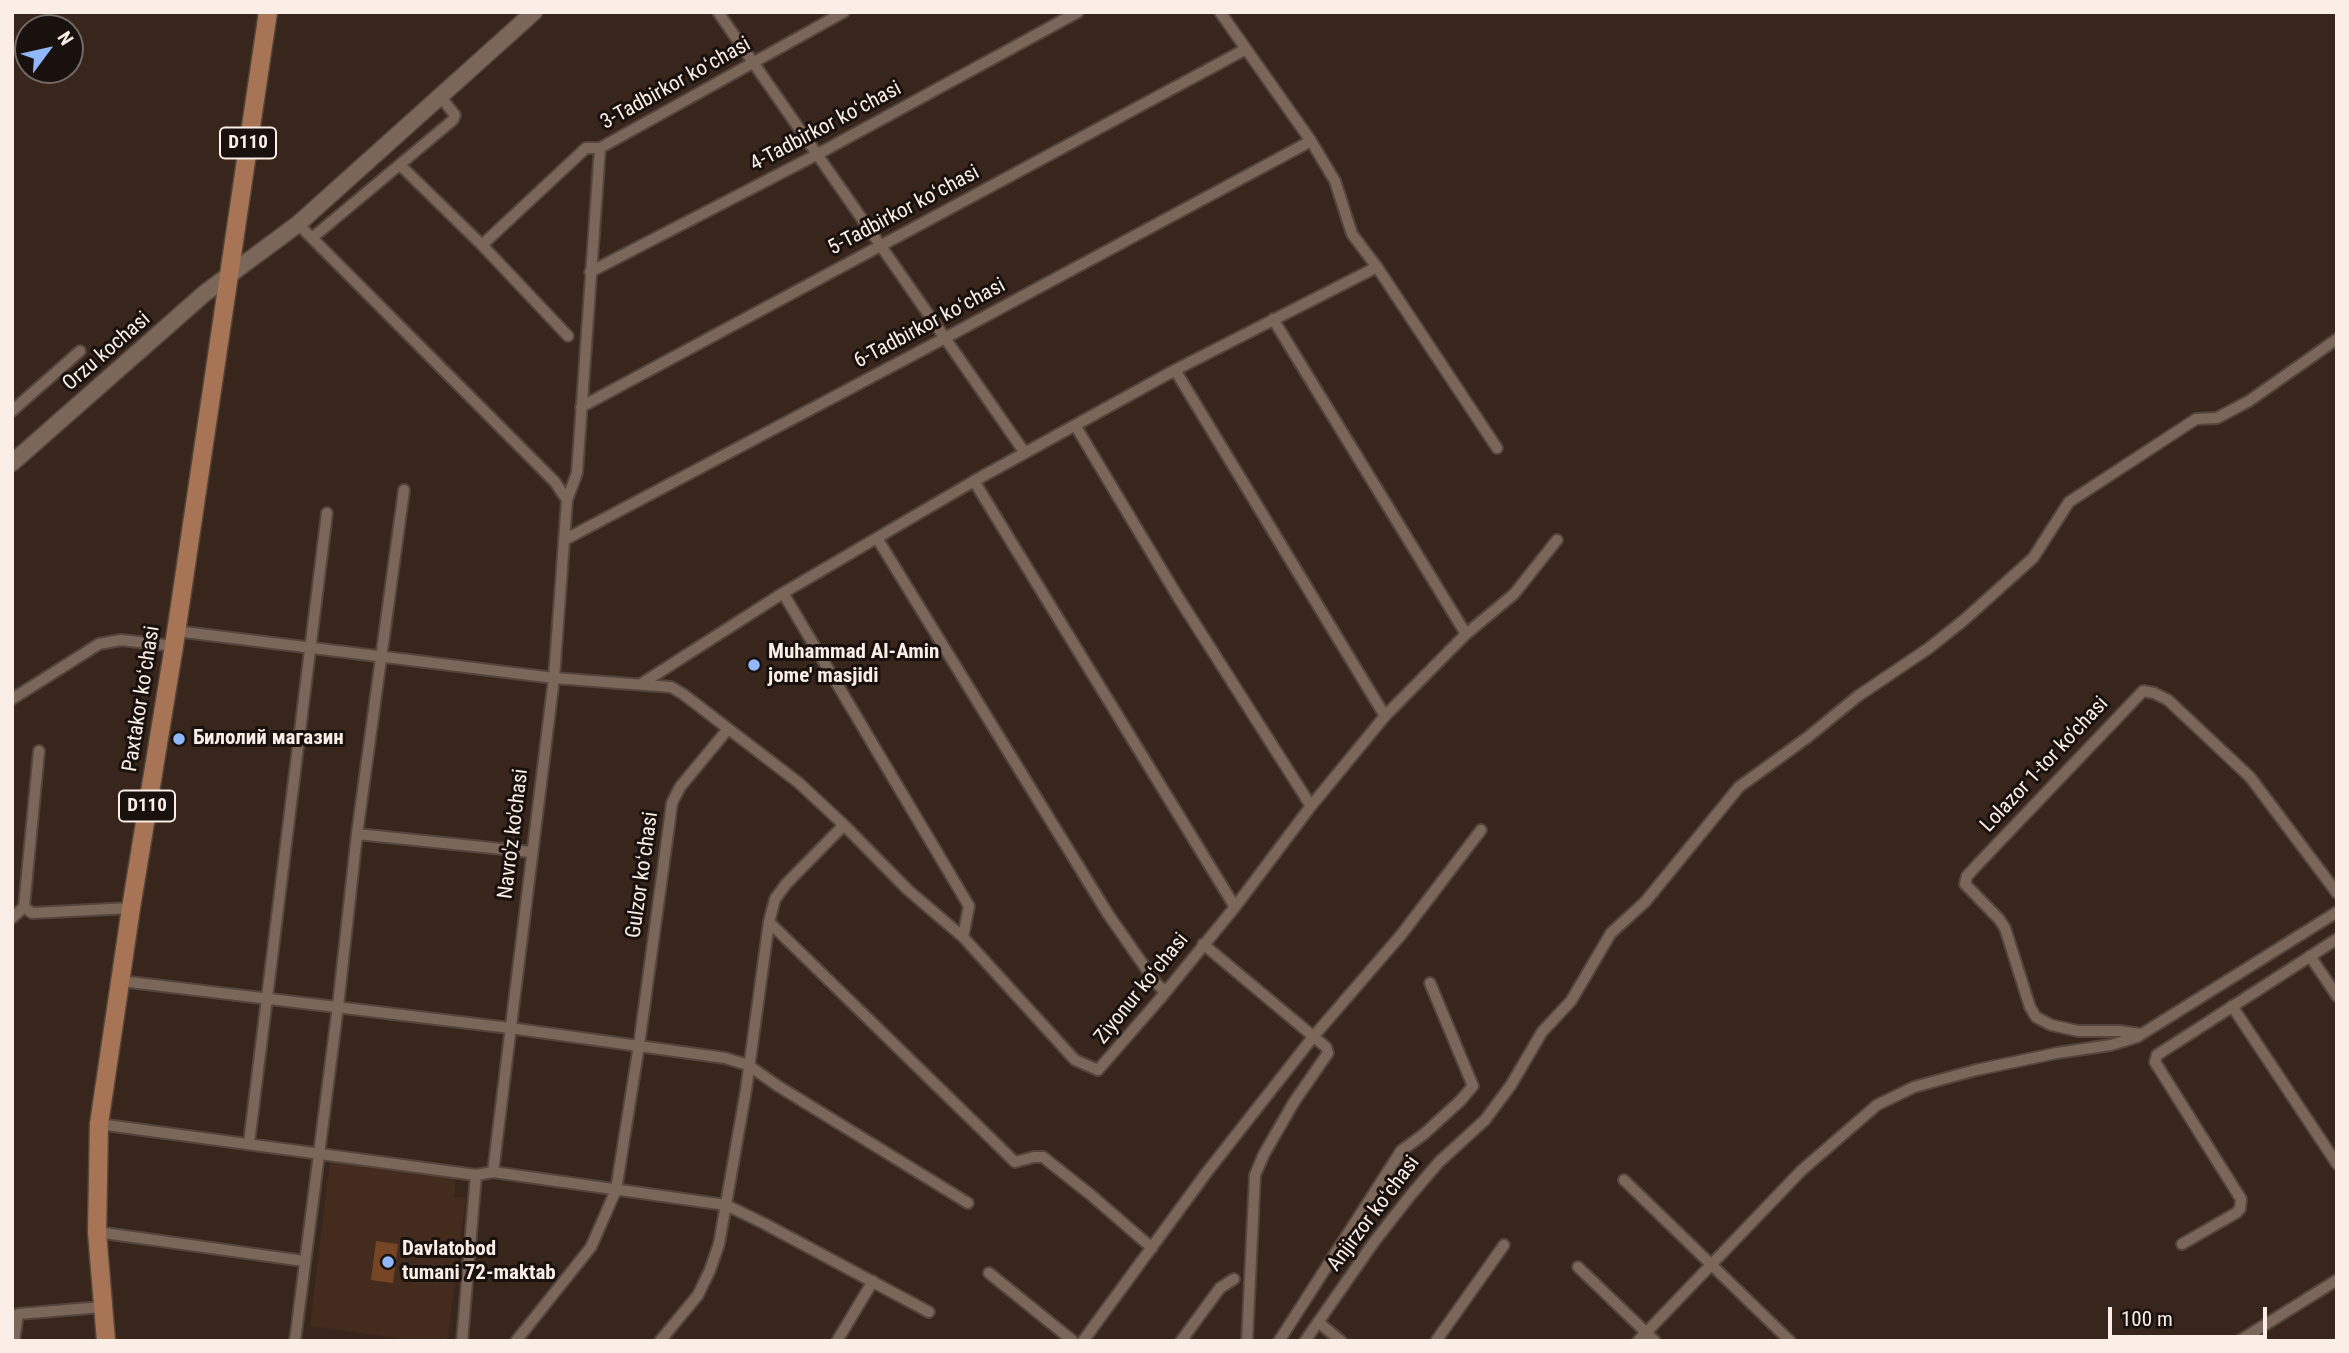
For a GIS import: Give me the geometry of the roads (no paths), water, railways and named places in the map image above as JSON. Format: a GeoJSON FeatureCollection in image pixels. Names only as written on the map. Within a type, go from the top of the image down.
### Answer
{"type":"FeatureCollection","features":[{"type":"Feature","properties":{"kind":"main road","name":"D110"},"geometry":{"type":"LineString","coordinates":[[230,274],[268,12]]}},
{"type":"Feature","properties":{"kind":"main road","name":"Orzu kochasi"},"geometry":{"type":"LineString","coordinates":[[12,463],[205,293],[298,224],[448,105],[534,12]]}},
{"type":"Feature","properties":{"kind":"main road","name":"Paxtakor koʻchasi"},"geometry":{"type":"LineString","coordinates":[[106,1341],[97,1232],[99,1124],[230,274]]}},
{"type":"Feature","properties":{"kind":"street"},"geometry":{"type":"LineString","coordinates":[[718,12],[1025,453]]}},
{"type":"Feature","properties":{"kind":"street","name":"3-Tadbirkor koʻchasi"},"geometry":{"type":"LineString","coordinates":[[482,245],[586,148],[600,148],[844,12]]}},
{"type":"Feature","properties":{"kind":"street","name":"4-Tadbirkor koʻchasi"},"geometry":{"type":"LineString","coordinates":[[590,272],[816,155],[1078,12]]}},
{"type":"Feature","properties":{"kind":"street"},"geometry":{"type":"LineString","coordinates":[[1220,12],[1311,141],[1335,181],[1352,234],[1377,267],[1497,448]]}},
{"type":"Feature","properties":{"kind":"street","name":"5-Tadbirkor koʻchasi"},"geometry":{"type":"LineString","coordinates":[[581,407],[1246,49]]}},
{"type":"Feature","properties":{"kind":"street"},"geometry":{"type":"LineString","coordinates":[[312,238],[453,120],[448,105]]}},
{"type":"Feature","properties":{"kind":"street","name":"6-Tadbirkor koʻchasi"},"geometry":{"type":"LineString","coordinates":[[566,539],[1311,141]]}},
{"type":"Feature","properties":{"kind":"street","name":"Navro'z ko'chasi"},"geometry":{"type":"LineString","coordinates":[[492,1172],[554,678],[567,500],[577,472],[600,148]]}},
{"type":"Feature","properties":{"kind":"street"},"geometry":{"type":"LineString","coordinates":[[400,165],[482,245],[568,336]]}},
{"type":"Feature","properties":{"kind":"street"},"geometry":{"type":"LineString","coordinates":[[298,224],[555,482],[567,500]]}},
{"type":"Feature","properties":{"kind":"street"},"geometry":{"type":"LineString","coordinates":[[641,684],[783,593],[974,481],[1175,370],[1377,267]]}},
{"type":"Feature","properties":{"kind":"street"},"geometry":{"type":"LineString","coordinates":[[1273,319],[1466,634]]}},
{"type":"Feature","properties":{"kind":"street","name":"Anjirzor koʻchasi"},"geometry":{"type":"LineString","coordinates":[[1305,1341],[1410,1196],[1439,1162],[1485,1120],[1511,1085],[1542,1031],[1571,1000],[1611,933],[1645,902],[1739,787],[1808,737],[1858,696],[1929,648],[1964,620],[2033,558],[2069,502],[2196,419],[2217,418],[2249,401],[2337,338]]}},
{"type":"Feature","properties":{"kind":"street"},"geometry":{"type":"LineString","coordinates":[[12,411],[80,351]]}},
{"type":"Feature","properties":{"kind":"street"},"geometry":{"type":"LineString","coordinates":[[1175,370],[1385,716]]}},
{"type":"Feature","properties":{"kind":"street"},"geometry":{"type":"LineString","coordinates":[[1075,425],[1178,597],[1311,806]]}},
{"type":"Feature","properties":{"kind":"street"},"geometry":{"type":"LineString","coordinates":[[974,481],[1235,907]]}},
{"type":"Feature","properties":{"kind":"street"},"geometry":{"type":"LineString","coordinates":[[295,1341],[357,834],[404,489]]}},
{"type":"Feature","properties":{"kind":"street"},"geometry":{"type":"LineString","coordinates":[[249,1143],[327,513]]}},
{"type":"Feature","properties":{"kind":"street"},"geometry":{"type":"LineString","coordinates":[[877,538],[1108,914],[1165,992]]}},
{"type":"Feature","properties":{"kind":"street","name":"Ziyonur koʻchasi"},"geometry":{"type":"LineString","coordinates":[[12,699],[99,644],[121,640],[175,638],[311,647],[554,678],[671,687],[799,783],[908,890],[963,937],[1075,1060],[1098,1070],[1235,907],[1311,806],[1385,716],[1466,634],[1514,594],[1557,540]]}},
{"type":"Feature","properties":{"kind":"street"},"geometry":{"type":"LineString","coordinates":[[783,593],[969,906],[963,937]]}},
{"type":"Feature","properties":{"kind":"street","name":"Lolazor 1-tor ko‘chasi"},"geometry":{"type":"LineString","coordinates":[[2142,1035],[2119,1031],[2078,1031],[2051,1025],[2036,1017],[2030,1007],[2005,928],[1965,884],[1967,876],[2143,691],[2168,700],[2250,778],[2337,893]]}},
{"type":"Feature","properties":{"kind":"street","name":"Gulzor koʻchasi"},"geometry":{"type":"LineString","coordinates":[[516,1341],[591,1247],[616,1191],[672,803],[680,787],[728,730]]}},
{"type":"Feature","properties":{"kind":"street"},"geometry":{"type":"LineString","coordinates":[[12,918],[24,907],[39,751]]}},
{"type":"Feature","properties":{"kind":"street"},"geometry":{"type":"LineString","coordinates":[[660,1341],[698,1295],[719,1244],[743,1111],[769,922],[775,899],[786,884],[844,825]]}},
{"type":"Feature","properties":{"kind":"street"},"geometry":{"type":"LineString","coordinates":[[1083,1341],[1207,1172],[1314,1037],[1401,935],[1481,830]]}},
{"type":"Feature","properties":{"kind":"street"},"geometry":{"type":"LineString","coordinates":[[357,834],[531,852]]}},
{"type":"Feature","properties":{"kind":"street"},"geometry":{"type":"LineString","coordinates":[[24,907],[32,913],[131,908]]}},
{"type":"Feature","properties":{"kind":"street"},"geometry":{"type":"LineString","coordinates":[[1642,1336],[1802,1170],[1877,1105],[1914,1087],[2057,1053],[2111,1045],[2142,1035],[2337,912]]}},
{"type":"Feature","properties":{"kind":"street"},"geometry":{"type":"LineString","coordinates":[[769,922],[1015,1162],[1043,1157],[1152,1248]]}},
{"type":"Feature","properties":{"kind":"street"},"geometry":{"type":"LineString","coordinates":[[2182,1244],[2236,1213],[2240,1209],[2241,1199],[2155,1062],[2157,1055],[2337,939]]}},
{"type":"Feature","properties":{"kind":"street"},"geometry":{"type":"LineString","coordinates":[[1203,944],[1326,1047],[1328,1053],[1294,1102],[1255,1175],[1247,1341]]}},
{"type":"Feature","properties":{"kind":"street"},"geometry":{"type":"LineString","coordinates":[[2310,956],[2337,996]]}},
{"type":"Feature","properties":{"kind":"street"},"geometry":{"type":"LineString","coordinates":[[121,981],[338,1006],[725,1058],[748,1065],[968,1203]]}},
{"type":"Feature","properties":{"kind":"street"},"geometry":{"type":"LineString","coordinates":[[1279,1341],[1401,1151],[1424,1134],[1473,1086],[1430,983]]}},
{"type":"Feature","properties":{"kind":"street"},"geometry":{"type":"LineString","coordinates":[[2232,1006],[2337,1164]]}},
{"type":"Feature","properties":{"kind":"street"},"geometry":{"type":"LineString","coordinates":[[99,1124],[476,1175],[492,1172],[726,1205],[929,1312]]}},
{"type":"Feature","properties":{"kind":"street"},"geometry":{"type":"LineString","coordinates":[[463,1339],[476,1175]]}},
{"type":"Feature","properties":{"kind":"street"},"geometry":{"type":"LineString","coordinates":[[1624,1180],[1790,1341]]}},
{"type":"Feature","properties":{"kind":"street"},"geometry":{"type":"LineString","coordinates":[[97,1232],[304,1261]]}},
{"type":"Feature","properties":{"kind":"street"},"geometry":{"type":"LineString","coordinates":[[1436,1341],[1504,1245]]}},
{"type":"Feature","properties":{"kind":"street"},"geometry":{"type":"LineString","coordinates":[[1578,1267],[1642,1336],[1655,1341]]}},
{"type":"Feature","properties":{"kind":"street"},"geometry":{"type":"LineString","coordinates":[[989,1273],[1073,1341]]}},
{"type":"Feature","properties":{"kind":"street"},"geometry":{"type":"LineString","coordinates":[[1181,1341],[1220,1288],[1234,1279]]}},
{"type":"Feature","properties":{"kind":"street"},"geometry":{"type":"LineString","coordinates":[[2239,1341],[2337,1280]]}},
{"type":"Feature","properties":{"kind":"street"},"geometry":{"type":"LineString","coordinates":[[837,1341],[873,1281]]}},
{"type":"Feature","properties":{"kind":"street"},"geometry":{"type":"LineString","coordinates":[[14,1341],[15,1315],[102,1307]]}},
{"type":"Feature","properties":{"kind":"street"},"geometry":{"type":"LineString","coordinates":[[1318,1322],[1342,1341]]}},
{"type":"Feature","properties":{"kind":"place","name":"Muhammad Al-Amin jome' masjidi"},"geometry":{"type":"Point","coordinates":[754,665]}},
{"type":"Feature","properties":{"kind":"place","name":"Билолий магазин"},"geometry":{"type":"Point","coordinates":[179,739]}},
{"type":"Feature","properties":{"kind":"place","name":"Davlatobod tumani 72-maktab"},"geometry":{"type":"Point","coordinates":[388,1262]}}]}
